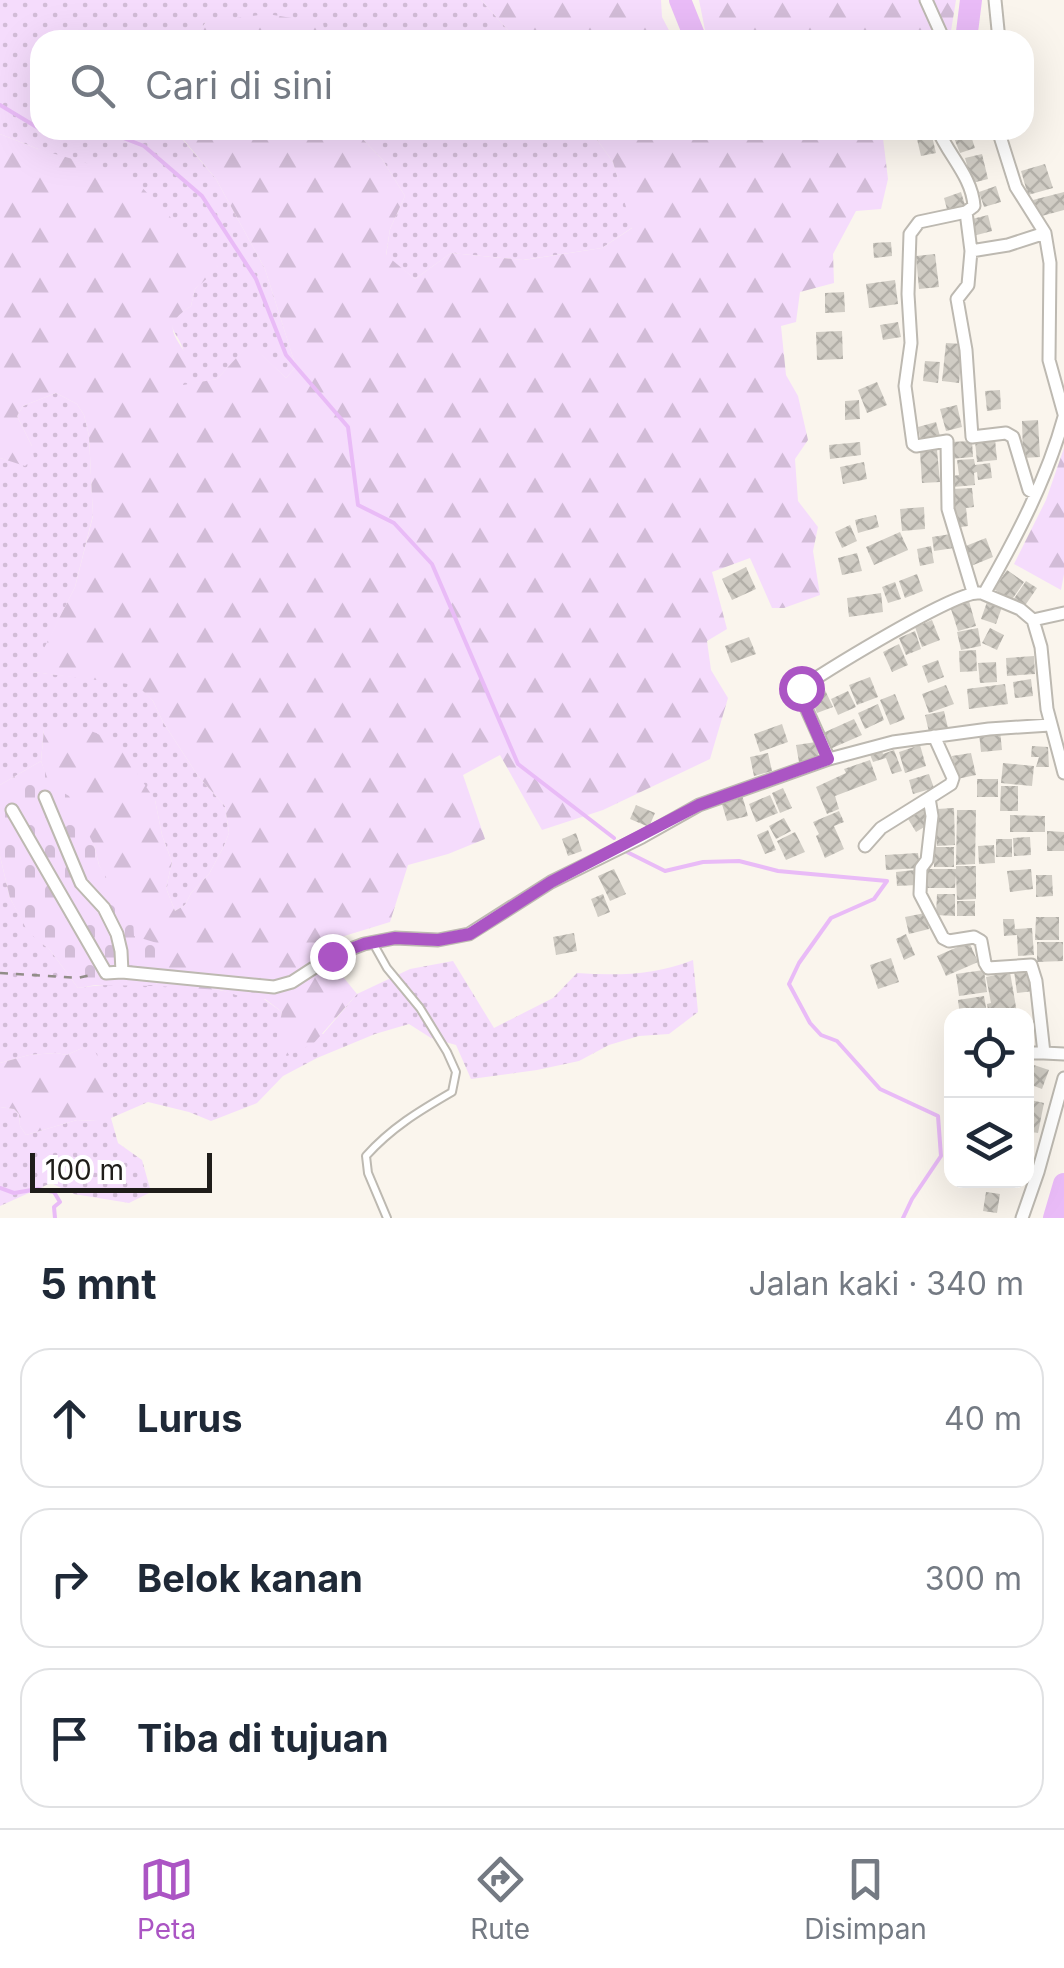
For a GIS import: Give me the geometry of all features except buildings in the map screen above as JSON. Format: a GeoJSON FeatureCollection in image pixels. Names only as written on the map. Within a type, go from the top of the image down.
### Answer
{"type":"FeatureCollection","features":[{"type":"Feature","properties":{"kind":"street"},"geometry":{"type":"LineString","coordinates":[[926,0],[940,30]]}},
{"type":"Feature","properties":{"kind":"street"},"geometry":{"type":"LineString","coordinates":[[995,0],[998,30]]}},
{"type":"Feature","properties":{"kind":"street"},"geometry":{"type":"LineString","coordinates":[[943,140],[973,194],[974,206],[966,212],[915,224],[910,234],[911,343],[905,386],[910,431],[916,446],[1006,433],[1013,437],[1029,490],[1035,493]]}},
{"type":"Feature","properties":{"kind":"street"},"geometry":{"type":"LineString","coordinates":[[828,759],[801,688],[911,623],[978,593],[1014,542],[1058,440],[1064,415],[1049,360],[1050,264],[1045,233],[1016,187],[1001,140]]}},
{"type":"Feature","properties":{"kind":"street"},"geometry":{"type":"LineString","coordinates":[[966,212],[971,251],[968,285],[957,299],[966,350],[972,437]]}},
{"type":"Feature","properties":{"kind":"street"},"geometry":{"type":"LineString","coordinates":[[971,251],[1019,243],[1045,233]]}},
{"type":"Feature","properties":{"kind":"street"},"geometry":{"type":"LineString","coordinates":[[947,441],[948,509],[978,593],[1020,609],[1033,620],[1041,647],[1050,725],[1064,773]]}},
{"type":"Feature","properties":{"kind":"street"},"geometry":{"type":"LineString","coordinates":[[1033,620],[1064,614]]}},
{"type":"Feature","properties":{"kind":"street"},"geometry":{"type":"LineString","coordinates":[[12,810],[106,973],[274,987],[292,982],[332,956],[372,942],[395,938],[438,940],[470,934],[551,882],[699,805],[828,759],[893,742],[1050,725]]}},
{"type":"Feature","properties":{"kind":"street"},"geometry":{"type":"LineString","coordinates":[[865,846],[881,828],[951,784],[953,778],[934,736]]}},
{"type":"Feature","properties":{"kind":"street"},"geometry":{"type":"LineString","coordinates":[[46,797],[81,883],[104,908],[117,934],[122,972]]}},
{"type":"Feature","properties":{"kind":"street"},"geometry":{"type":"LineString","coordinates":[[929,798],[932,816],[920,894],[943,938],[949,942],[974,937],[981,941],[988,968],[1031,964],[1044,1053]]}},
{"type":"Feature","properties":{"kind":"street"},"geometry":{"type":"LineString","coordinates":[[1034,1053],[1064,1054]]}},
{"type":"Feature","properties":{"kind":"street"},"geometry":{"type":"LineString","coordinates":[[1022,1218],[1064,1078]]}},
{"type":"Feature","properties":{"kind":"lane"},"geometry":{"type":"LineString","coordinates":[[372,942],[387,968],[420,1008],[456,1072],[452,1092],[401,1122],[366,1156],[368,1174],[387,1218]]}},
{"type":"Feature","properties":{"kind":"path"},"geometry":{"type":"LineString","coordinates":[[0,973],[78,978],[106,973]]}},
{"type":"Feature","properties":{"kind":"green space"},"geometry":{"type":"Polygon","coordinates":[[[0,0],[481,0],[508,30],[324,30],[322,23],[206,22],[200,30],[30,30],[30,140],[183,140],[216,179],[265,269],[296,367],[286,378],[250,344],[217,379],[182,386],[185,357],[173,324],[191,306],[195,289],[218,267],[38,149],[0,134],[0,0]]]}},
{"type":"Feature","properties":{"kind":"green space"},"geometry":{"type":"Polygon","coordinates":[[[481,0],[661,0],[662,17],[669,30],[508,30],[481,0]]]}},
{"type":"Feature","properties":{"kind":"green space"},"geometry":{"type":"Polygon","coordinates":[[[699,0],[956,0],[951,30],[705,30],[699,0]]]}},
{"type":"Feature","properties":{"kind":"green space"},"geometry":{"type":"Polygon","coordinates":[[[267,14],[323,23],[324,30],[200,30],[206,22],[267,14]]]}},
{"type":"Feature","properties":{"kind":"green space"},"geometry":{"type":"Polygon","coordinates":[[[0,134],[131,176],[219,268],[195,289],[191,306],[173,326],[190,361],[183,385],[217,379],[250,343],[286,378],[296,367],[265,269],[216,179],[184,140],[364,140],[382,159],[405,196],[390,229],[386,255],[415,279],[451,253],[524,260],[602,248],[632,228],[613,162],[597,140],[883,140],[888,179],[881,209],[856,211],[833,254],[834,283],[800,292],[796,322],[781,326],[786,375],[798,396],[808,440],[795,459],[798,501],[818,527],[813,551],[820,595],[784,608],[772,608],[750,558],[712,572],[727,629],[707,641],[711,670],[728,698],[710,759],[603,810],[542,830],[500,755],[463,775],[485,839],[408,865],[390,922],[341,937],[322,951],[357,994],[313,1044],[287,1056],[275,1046],[282,1012],[265,999],[251,1000],[221,990],[156,986],[160,970],[134,936],[99,865],[94,845],[49,785],[41,761],[44,729],[87,729],[117,743],[155,800],[172,862],[166,888],[175,911],[185,905],[209,874],[229,833],[225,806],[198,776],[153,701],[137,685],[32,672],[75,587],[93,516],[89,436],[84,415],[77,404],[56,393],[23,406],[17,416],[34,458],[25,466],[0,458],[0,134]]]}},
{"type":"Feature","properties":{"kind":"green space"},"geometry":{"type":"Polygon","coordinates":[[[364,140],[597,140],[613,162],[633,227],[602,248],[523,260],[451,253],[415,279],[386,256],[390,229],[405,196],[382,159],[364,140]]]}},
{"type":"Feature","properties":{"kind":"green space"},"geometry":{"type":"Polygon","coordinates":[[[56,393],[77,404],[84,415],[89,436],[93,515],[75,587],[33,672],[137,684],[153,701],[198,776],[225,806],[229,833],[224,846],[209,874],[185,905],[175,911],[166,888],[172,862],[155,800],[44,729],[41,761],[0,785],[0,458],[25,465],[32,446],[17,416],[23,406],[56,393]]]}},
{"type":"Feature","properties":{"kind":"green space"},"geometry":{"type":"Polygon","coordinates":[[[1064,448],[1061,590],[1014,564],[1046,500],[1064,448]]]}},
{"type":"Feature","properties":{"kind":"green space"},"geometry":{"type":"Polygon","coordinates":[[[41,761],[50,785],[69,796],[115,893],[132,902],[134,936],[157,943],[160,970],[156,986],[78,988],[50,950],[28,932],[10,898],[0,856],[0,785],[41,761]]]}},
{"type":"Feature","properties":{"kind":"green space"},"geometry":{"type":"Polygon","coordinates":[[[0,856],[10,898],[28,931],[50,950],[78,988],[148,984],[219,990],[264,999],[282,1012],[281,1020],[323,1034],[357,994],[410,969],[453,961],[494,1028],[553,998],[577,973],[636,973],[693,960],[698,1012],[669,1034],[639,1036],[609,1045],[579,1061],[471,1079],[456,1045],[431,1038],[409,1024],[317,1058],[283,1076],[257,1103],[211,1121],[148,1102],[111,1118],[118,1143],[142,1160],[151,1192],[129,1203],[74,1194],[51,1183],[0,1206],[0,1107],[19,1114],[26,1135],[77,1120],[97,1121],[82,1048],[67,1055],[29,1055],[0,1063],[0,856]]]}},
{"type":"Feature","properties":{"kind":"green space"},"geometry":{"type":"Polygon","coordinates":[[[82,1048],[96,1053],[114,1098],[111,1110],[97,1121],[77,1120],[26,1135],[19,1114],[0,1107],[0,1063],[29,1055],[67,1055],[82,1048]]]}},
{"type":"Feature","properties":{"kind":"waterway"},"geometry":{"type":"LineString","coordinates":[[680,0],[692,30]]}},
{"type":"Feature","properties":{"kind":"waterway"},"geometry":{"type":"LineString","coordinates":[[967,30],[971,0]]}},
{"type":"Feature","properties":{"kind":"waterway"},"geometry":{"type":"LineString","coordinates":[[0,105],[30,123]]}},
{"type":"Feature","properties":{"kind":"waterway"},"geometry":{"type":"LineString","coordinates":[[128,140],[144,146],[202,196],[256,279],[286,355],[348,427],[358,505],[394,523],[432,564],[518,764],[614,838]]}},
{"type":"Feature","properties":{"kind":"waterway"},"geometry":{"type":"LineString","coordinates":[[627,852],[665,871],[703,862],[739,861],[778,871],[887,881],[874,899],[831,918],[789,984],[810,1023],[821,1035],[837,1041],[880,1089],[938,1116],[941,1156],[903,1218]]}},
{"type":"Feature","properties":{"kind":"waterway"},"geometry":{"type":"LineString","coordinates":[[1054,1218],[1064,1184]]}},
{"type":"Feature","properties":{"kind":"waterway"},"geometry":{"type":"LineString","coordinates":[[0,1188],[14,1193],[38,1189],[54,1192],[60,1202],[54,1207],[55,1218]]}},
{"type":"Feature","properties":{"kind":"route"},"geometry":{"type":"LineString","coordinates":[[332,956],[395,938],[438,940],[470,934],[551,882],[699,805],[828,759],[801,688]]}}]}
